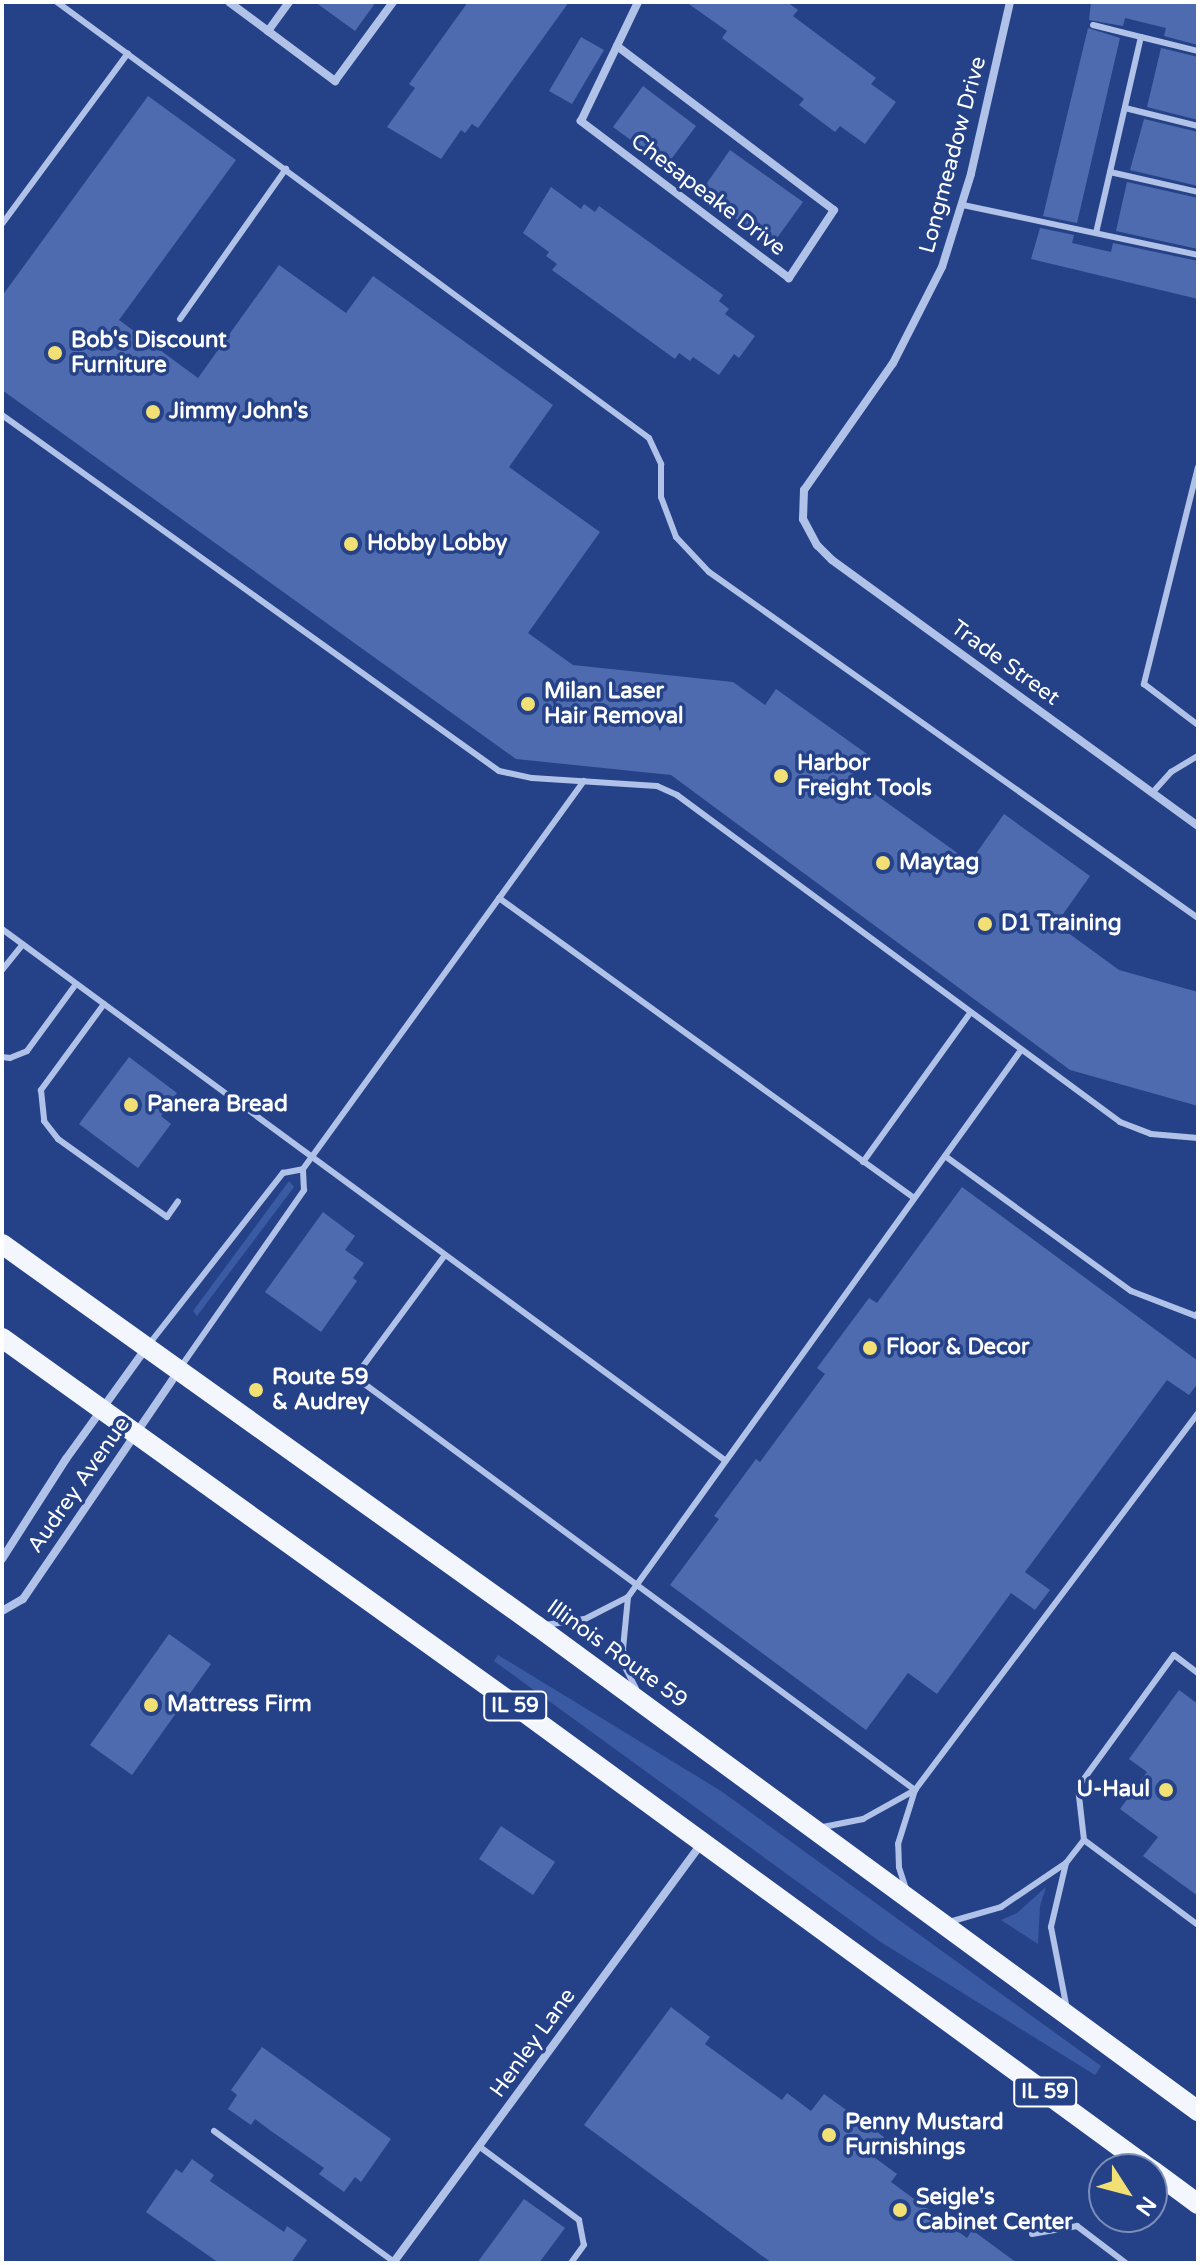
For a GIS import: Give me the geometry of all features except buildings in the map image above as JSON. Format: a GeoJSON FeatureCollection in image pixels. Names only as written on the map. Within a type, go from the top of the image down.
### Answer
{"type":"FeatureCollection","features":[{"type":"Feature","properties":{"kind":"main road","name":"Illinois Route 59"},"geometry":{"type":"LineString","coordinates":[[2,1244],[537,1626],[1198,2111]]}},
{"type":"Feature","properties":{"kind":"main road","name":"IL 59"},"geometry":{"type":"LineString","coordinates":[[2,1338],[1128,2153]]}},
{"type":"Feature","properties":{"kind":"main road","name":"IL 59"},"geometry":{"type":"LineString","coordinates":[[1168,2182],[1198,2204]]}},
{"type":"Feature","properties":{"kind":"street"},"geometry":{"type":"LineString","coordinates":[[229,2],[335,81],[393,2]]}},
{"type":"Feature","properties":{"kind":"street"},"geometry":{"type":"LineString","coordinates":[[268,31],[289,2]]}},
{"type":"Feature","properties":{"kind":"street","name":"Chesapeake Drive"},"geometry":{"type":"LineString","coordinates":[[617,46],[834,210],[789,278],[581,121],[638,2]]}},
{"type":"Feature","properties":{"kind":"street","name":"Longmeadow Drive"},"geometry":{"type":"LineString","coordinates":[[803,519],[804,490],[893,363],[942,267],[963,205],[1010,2]]}},
{"type":"Feature","properties":{"kind":"street","name":"Trade Street"},"geometry":{"type":"LineString","coordinates":[[803,519],[817,545],[832,560],[1198,826]]}},
{"type":"Feature","properties":{"kind":"street","name":"Audrey Avenue"},"geometry":{"type":"LineString","coordinates":[[2,1559],[101,1409],[147,1347]]}},
{"type":"Feature","properties":{"kind":"street","name":"Audrey Avenue"},"geometry":{"type":"LineString","coordinates":[[2,1611],[23,1599],[178,1371]]}},
{"type":"Feature","properties":{"kind":"street","name":"Henley Lane"},"geometry":{"type":"LineString","coordinates":[[394,2263],[702,1844]]}},
{"type":"Feature","properties":{"kind":"lane"},"geometry":{"type":"LineString","coordinates":[[57,2],[649,438],[661,464],[661,497],[676,537],[709,572],[1198,918]]}},
{"type":"Feature","properties":{"kind":"lane"},"geometry":{"type":"LineString","coordinates":[[1093,25],[1198,51]]}},
{"type":"Feature","properties":{"kind":"lane"},"geometry":{"type":"LineString","coordinates":[[1096,233],[1141,37]]}},
{"type":"Feature","properties":{"kind":"lane"},"geometry":{"type":"LineString","coordinates":[[2,224],[128,53]]}},
{"type":"Feature","properties":{"kind":"lane"},"geometry":{"type":"LineString","coordinates":[[1125,108],[1198,126]]}},
{"type":"Feature","properties":{"kind":"lane"},"geometry":{"type":"LineString","coordinates":[[180,319],[286,169]]}},
{"type":"Feature","properties":{"kind":"lane"},"geometry":{"type":"LineString","coordinates":[[1110,172],[1198,192]]}},
{"type":"Feature","properties":{"kind":"lane"},"geometry":{"type":"LineString","coordinates":[[963,205],[1198,255]]}},
{"type":"Feature","properties":{"kind":"lane"},"geometry":{"type":"LineString","coordinates":[[2,415],[499,771],[657,786],[677,795],[1120,1122],[1151,1134],[1198,1138]]}},
{"type":"Feature","properties":{"kind":"lane"},"geometry":{"type":"LineString","coordinates":[[1198,467],[1144,684],[1198,725]]}},
{"type":"Feature","properties":{"kind":"lane"},"geometry":{"type":"LineString","coordinates":[[1153,792],[1171,772],[1198,756]]}},
{"type":"Feature","properties":{"kind":"lane"},"geometry":{"type":"LineString","coordinates":[[178,1371],[304,1190],[303,1169],[584,781]]}},
{"type":"Feature","properties":{"kind":"lane"},"geometry":{"type":"LineString","coordinates":[[499,898],[914,1198]]}},
{"type":"Feature","properties":{"kind":"lane"},"geometry":{"type":"LineString","coordinates":[[2,929],[726,1461]]}},
{"type":"Feature","properties":{"kind":"lane"},"geometry":{"type":"LineString","coordinates":[[2,970],[23,944]]}},
{"type":"Feature","properties":{"kind":"lane"},"geometry":{"type":"LineString","coordinates":[[2,1057],[10,1058],[27,1051],[76,984]]}},
{"type":"Feature","properties":{"kind":"lane"},"geometry":{"type":"LineString","coordinates":[[104,1004],[41,1090],[44,1121],[58,1139],[167,1217],[178,1201]]}},
{"type":"Feature","properties":{"kind":"lane"},"geometry":{"type":"LineString","coordinates":[[863,1162],[970,1013]]}},
{"type":"Feature","properties":{"kind":"lane"},"geometry":{"type":"LineString","coordinates":[[537,1626],[585,1619],[628,1597],[1021,1050]]}},
{"type":"Feature","properties":{"kind":"lane"},"geometry":{"type":"LineString","coordinates":[[945,1156],[1131,1291],[1196,1316],[1198,1313]]}},
{"type":"Feature","properties":{"kind":"lane"},"geometry":{"type":"LineString","coordinates":[[147,1347],[283,1173],[303,1169]]}},
{"type":"Feature","properties":{"kind":"lane"},"geometry":{"type":"LineString","coordinates":[[445,1255],[355,1377],[915,1790]]}},
{"type":"Feature","properties":{"kind":"lane"},"geometry":{"type":"LineString","coordinates":[[909,1900],[899,1867],[898,1844],[915,1790],[1198,1413]]}},
{"type":"Feature","properties":{"kind":"lane"},"geometry":{"type":"LineString","coordinates":[[628,1597],[623,1649],[626,1669],[643,1703]]}},
{"type":"Feature","properties":{"kind":"lane"},"geometry":{"type":"LineString","coordinates":[[942,1923],[1001,1907],[1066,1863],[1084,1840],[1078,1787],[1174,1655],[1198,1673]]}},
{"type":"Feature","properties":{"kind":"lane"},"geometry":{"type":"LineString","coordinates":[[810,1826],[829,1828],[863,1819],[915,1790]]}},
{"type":"Feature","properties":{"kind":"lane"},"geometry":{"type":"LineString","coordinates":[[1084,1840],[1198,1925]]}},
{"type":"Feature","properties":{"kind":"lane"},"geometry":{"type":"LineString","coordinates":[[1066,1863],[1051,1927],[1068,2016]]}},
{"type":"Feature","properties":{"kind":"lane"},"geometry":{"type":"LineString","coordinates":[[214,2131],[394,2263]]}},
{"type":"Feature","properties":{"kind":"lane"},"geometry":{"type":"LineString","coordinates":[[480,2147],[579,2220],[584,2245],[571,2263]]}},
{"type":"Feature","properties":{"kind":"lane"},"geometry":{"type":"LineString","coordinates":[[1032,2234],[1077,2226],[1126,2263]]}},
{"type":"Feature","properties":{"kind":"shaded area"},"geometry":{"type":"Polygon","coordinates":[[[289,1181],[294,1187],[197,1316],[193,1311],[289,1181]]]}},
{"type":"Feature","properties":{"kind":"shaded area"},"geometry":{"type":"Polygon","coordinates":[[[498,1655],[721,1791],[1101,2066],[1095,2075],[879,1941],[494,1661],[498,1655]]]}},
{"type":"Feature","properties":{"kind":"shaded area"},"geometry":{"type":"Polygon","coordinates":[[[1046,1887],[1040,1906],[1038,1944],[1001,1920],[1017,1913],[1046,1887]]]}},
{"type":"Feature","properties":{"kind":"place","name":"Bob's Discount Furniture"},"geometry":{"type":"Point","coordinates":[55,353]}},
{"type":"Feature","properties":{"kind":"place","name":"Jimmy John's"},"geometry":{"type":"Point","coordinates":[153,412]}},
{"type":"Feature","properties":{"kind":"place","name":"Hobby Lobby"},"geometry":{"type":"Point","coordinates":[351,544]}},
{"type":"Feature","properties":{"kind":"place","name":"Milan Laser Hair Removal"},"geometry":{"type":"Point","coordinates":[528,704]}},
{"type":"Feature","properties":{"kind":"place","name":"Harbor Freight Tools"},"geometry":{"type":"Point","coordinates":[781,776]}},
{"type":"Feature","properties":{"kind":"place","name":"Maytag"},"geometry":{"type":"Point","coordinates":[883,863]}},
{"type":"Feature","properties":{"kind":"place","name":"D1 Training"},"geometry":{"type":"Point","coordinates":[985,924]}},
{"type":"Feature","properties":{"kind":"place","name":"Panera Bread"},"geometry":{"type":"Point","coordinates":[131,1105]}},
{"type":"Feature","properties":{"kind":"place","name":"Floor & Decor"},"geometry":{"type":"Point","coordinates":[870,1348]}},
{"type":"Feature","properties":{"kind":"place","name":"Route 59 & Audrey"},"geometry":{"type":"Point","coordinates":[256,1390]}},
{"type":"Feature","properties":{"kind":"place","name":"Mattress Firm"},"geometry":{"type":"Point","coordinates":[151,1705]}},
{"type":"Feature","properties":{"kind":"place","name":"U-Haul"},"geometry":{"type":"Point","coordinates":[1166,1790]}},
{"type":"Feature","properties":{"kind":"place","name":"Penny Mustard Furnishings"},"geometry":{"type":"Point","coordinates":[829,2135]}},
{"type":"Feature","properties":{"kind":"place","name":"Seigle's Cabinet Center"},"geometry":{"type":"Point","coordinates":[900,2210]}}]}
